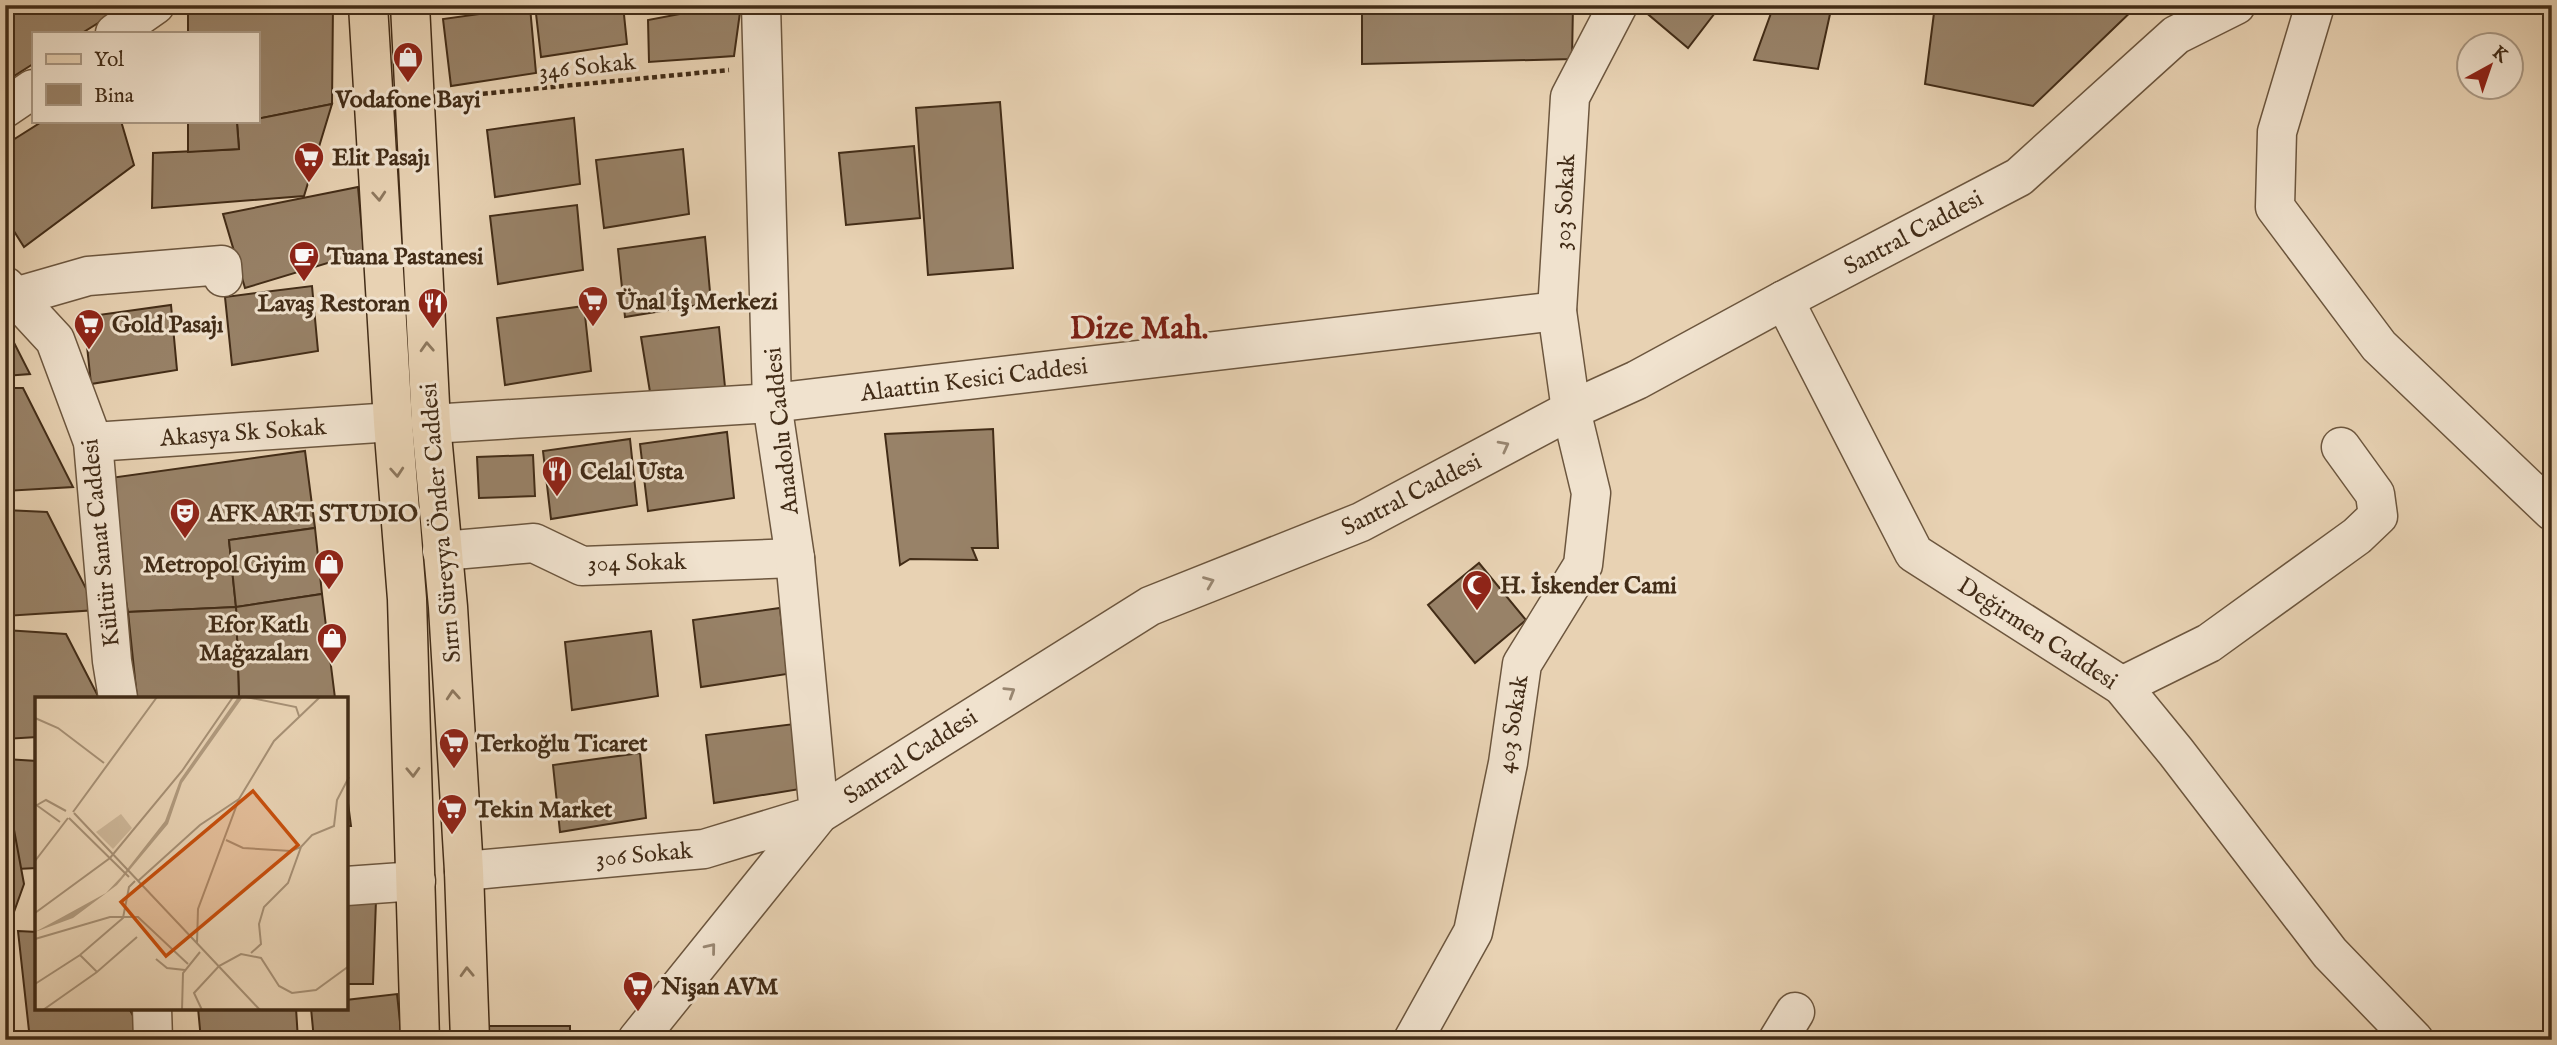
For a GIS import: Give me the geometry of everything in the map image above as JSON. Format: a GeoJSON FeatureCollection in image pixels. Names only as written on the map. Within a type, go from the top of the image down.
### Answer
{"type":"FeatureCollection","features":[{"type":"Feature","properties":{"kind":"main road","name":"Sırrı Süreyya Önder Caddesi"},"geometry":{"type":"LineString","coordinates":[[368,5],[393,422],[407,599],[421,1040]]}},
{"type":"Feature","properties":{"kind":"main road","name":"Sırrı Süreyya Önder Caddesi"},"geometry":{"type":"LineString","coordinates":[[410,5],[431,424],[448,607],[464,871],[470,1040]]}},
{"type":"Feature","properties":{"kind":"street"},"geometry":{"type":"LineString","coordinates":[[116,32],[155,5]]}},
{"type":"Feature","properties":{"kind":"street","name":"Anadolu Caddesi"},"geometry":{"type":"LineString","coordinates":[[761,5],[772,402],[795,558],[819,814]]}},
{"type":"Feature","properties":{"kind":"street","name":"303 Sokak"},"geometry":{"type":"LineString","coordinates":[[1571,411],[1557,311],[1570,97],[1618,5]]}},
{"type":"Feature","properties":{"kind":"street","name":"Santral Caddesi"},"geometry":{"type":"LineString","coordinates":[[638,1040],[819,814],[1150,606],[1361,522],[1571,411],[1637,380],[2019,177],[2176,36],[2236,5]]}},
{"type":"Feature","properties":{"kind":"street"},"geometry":{"type":"LineString","coordinates":[[2315,5],[2277,132],[2275,207],[2379,345],[2552,511]]}},
{"type":"Feature","properties":{"kind":"street"},"geometry":{"type":"LineString","coordinates":[[5,108],[32,90]]}},
{"type":"Feature","properties":{"kind":"street"},"geometry":{"type":"LineString","coordinates":[[10,291],[88,276],[156,269],[222,265],[223,277]]}},
{"type":"Feature","properties":{"kind":"street","name":"Kültür Sanat Caddesi"},"geometry":{"type":"LineString","coordinates":[[10,291],[55,340],[93,442],[112,661],[118,697]]}},
{"type":"Feature","properties":{"kind":"street","name":"Değirmen Caddesi"},"geometry":{"type":"LineString","coordinates":[[1784,300],[1914,553],[2122,685],[2330,953],[2414,1040]]}},
{"type":"Feature","properties":{"kind":"street","name":"Alaattin Kesici Caddesi"},"geometry":{"type":"LineString","coordinates":[[431,424],[772,402],[1557,311]]}},
{"type":"Feature","properties":{"kind":"street","name":"403 Sokak"},"geometry":{"type":"LineString","coordinates":[[1413,1040],[1473,932],[1508,763],[1522,664],[1583,565],[1591,493],[1571,411]]}},
{"type":"Feature","properties":{"kind":"street","name":"Akasya Sk Sokak"},"geometry":{"type":"LineString","coordinates":[[93,442],[393,422]]}},
{"type":"Feature","properties":{"kind":"street"},"geometry":{"type":"LineString","coordinates":[[2122,685],[2208,643],[2357,536],[2378,516],[2375,494],[2341,447]]}},
{"type":"Feature","properties":{"kind":"street","name":"304 Sokak"},"geometry":{"type":"LineString","coordinates":[[442,551],[534,543],[582,566],[795,558]]}},
{"type":"Feature","properties":{"kind":"street","name":"306 Sokak"},"geometry":{"type":"LineString","coordinates":[[464,871],[704,849],[819,814]]}},
{"type":"Feature","properties":{"kind":"street"},"geometry":{"type":"LineString","coordinates":[[348,886],[416,881]]}},
{"type":"Feature","properties":{"kind":"street"},"geometry":{"type":"LineString","coordinates":[[152,1010],[153,1040]]}},
{"type":"Feature","properties":{"kind":"path","name":"346 Sokak"},"geometry":{"type":"LineString","coordinates":[[413,100],[763,67]]}},
{"type":"Feature","properties":{"kind":"building"},"geometry":{"type":"Polygon","coordinates":[[[9,5],[127,5],[84,32],[32,32],[32,65],[14,76],[9,5]]]}},
{"type":"Feature","properties":{"kind":"building"},"geometry":{"type":"Polygon","coordinates":[[[195,5],[333,5],[332,104],[259,119],[259,32],[188,32],[188,14],[195,5]]]}},
{"type":"Feature","properties":{"kind":"building"},"geometry":{"type":"Polygon","coordinates":[[[535,5],[623,5],[627,44],[541,57],[535,5]]]}},
{"type":"Feature","properties":{"kind":"building"},"geometry":{"type":"Polygon","coordinates":[[[648,5],[686,5],[649,11],[648,5]]]}},
{"type":"Feature","properties":{"kind":"building"},"geometry":{"type":"Polygon","coordinates":[[[727,5],[741,5],[734,56],[649,62],[648,20],[727,5]]]}},
{"type":"Feature","properties":{"kind":"building"},"geometry":{"type":"Polygon","coordinates":[[[1362,5],[1573,5],[1572,59],[1362,64],[1362,5]]]}},
{"type":"Feature","properties":{"kind":"building"},"geometry":{"type":"Polygon","coordinates":[[[1647,5],[1721,5],[1688,48],[1643,10],[1647,5]]]}},
{"type":"Feature","properties":{"kind":"building"},"geometry":{"type":"Polygon","coordinates":[[[1774,5],[1832,5],[1818,69],[1754,60],[1774,5]]]}},
{"type":"Feature","properties":{"kind":"building"},"geometry":{"type":"Polygon","coordinates":[[[1935,5],[2138,5],[2033,106],[1925,84],[1935,5]]]}},
{"type":"Feature","properties":{"kind":"building"},"geometry":{"type":"Polygon","coordinates":[[[530,7],[536,73],[451,86],[443,19],[530,7]]]}},
{"type":"Feature","properties":{"kind":"building"},"geometry":{"type":"Polygon","coordinates":[[[1000,102],[1013,268],[928,275],[916,108],[1000,102]]]}},
{"type":"Feature","properties":{"kind":"building"},"geometry":{"type":"Polygon","coordinates":[[[332,104],[304,196],[152,208],[153,153],[239,149],[237,123],[259,122],[259,119],[332,104]]]}},
{"type":"Feature","properties":{"kind":"building"},"geometry":{"type":"Polygon","coordinates":[[[574,118],[580,184],[495,197],[487,130],[574,118]]]}},
{"type":"Feature","properties":{"kind":"building"},"geometry":{"type":"Polygon","coordinates":[[[41,122],[121,122],[134,165],[24,247],[5,217],[5,145],[41,122]]]}},
{"type":"Feature","properties":{"kind":"building"},"geometry":{"type":"Polygon","coordinates":[[[188,122],[244,122],[237,123],[239,149],[188,152],[188,122]]]}},
{"type":"Feature","properties":{"kind":"building"},"geometry":{"type":"Polygon","coordinates":[[[914,146],[920,218],[846,225],[839,153],[914,146]]]}},
{"type":"Feature","properties":{"kind":"building"},"geometry":{"type":"Polygon","coordinates":[[[683,149],[689,214],[604,228],[596,160],[683,149]]]}},
{"type":"Feature","properties":{"kind":"building"},"geometry":{"type":"Polygon","coordinates":[[[358,187],[364,252],[245,288],[223,214],[358,187]]]}},
{"type":"Feature","properties":{"kind":"building"},"geometry":{"type":"Polygon","coordinates":[[[577,205],[583,270],[498,284],[490,216],[577,205]]]}},
{"type":"Feature","properties":{"kind":"building"},"geometry":{"type":"Polygon","coordinates":[[[705,237],[711,303],[625,317],[618,249],[705,237]]]}},
{"type":"Feature","properties":{"kind":"building"},"geometry":{"type":"Polygon","coordinates":[[[312,286],[318,351],[232,365],[225,297],[312,286]]]}},
{"type":"Feature","properties":{"kind":"building"},"geometry":{"type":"Polygon","coordinates":[[[171,305],[177,370],[91,384],[84,317],[171,305]]]}},
{"type":"Feature","properties":{"kind":"building"},"geometry":{"type":"Polygon","coordinates":[[[584,306],[591,371],[505,385],[497,318],[584,306]]]}},
{"type":"Feature","properties":{"kind":"building"},"geometry":{"type":"Polygon","coordinates":[[[5,325],[30,374],[5,376],[5,325]]]}},
{"type":"Feature","properties":{"kind":"building"},"geometry":{"type":"Polygon","coordinates":[[[719,327],[725,387],[650,392],[641,337],[719,327]]]}},
{"type":"Feature","properties":{"kind":"building"},"geometry":{"type":"Polygon","coordinates":[[[5,388],[23,388],[73,487],[5,491],[5,388]]]}},
{"type":"Feature","properties":{"kind":"building"},"geometry":{"type":"Polygon","coordinates":[[[993,429],[998,548],[972,548],[977,560],[910,559],[900,565],[885,434],[993,429]]]}},
{"type":"Feature","properties":{"kind":"building"},"geometry":{"type":"Polygon","coordinates":[[[727,432],[734,498],[648,511],[640,444],[727,432]]]}},
{"type":"Feature","properties":{"kind":"building"},"geometry":{"type":"Polygon","coordinates":[[[630,439],[637,505],[551,519],[543,451],[630,439]]]}},
{"type":"Feature","properties":{"kind":"building"},"geometry":{"type":"Polygon","coordinates":[[[305,451],[315,528],[229,540],[236,607],[128,612],[103,479],[305,451]]]}},
{"type":"Feature","properties":{"kind":"building"},"geometry":{"type":"Polygon","coordinates":[[[533,455],[535,496],[479,498],[477,457],[533,455]]]}},
{"type":"Feature","properties":{"kind":"building"},"geometry":{"type":"Polygon","coordinates":[[[5,510],[47,512],[97,610],[5,616],[5,510]]]}},
{"type":"Feature","properties":{"kind":"building"},"geometry":{"type":"Polygon","coordinates":[[[315,528],[322,594],[236,607],[229,540],[315,528]]]}},
{"type":"Feature","properties":{"kind":"building","name":"H. İskender Cami"},"geometry":{"type":"Polygon","coordinates":[[[1479,563],[1526,620],[1475,663],[1428,605],[1479,563]]]}},
{"type":"Feature","properties":{"kind":"building"},"geometry":{"type":"Polygon","coordinates":[[[322,594],[335,697],[239,697],[236,607],[322,594]]]}},
{"type":"Feature","properties":{"kind":"building"},"geometry":{"type":"Polygon","coordinates":[[[236,607],[239,697],[137,697],[128,612],[236,607]]]}},
{"type":"Feature","properties":{"kind":"building"},"geometry":{"type":"Polygon","coordinates":[[[780,608],[787,674],[701,687],[693,620],[780,608]]]}},
{"type":"Feature","properties":{"kind":"building"},"geometry":{"type":"Polygon","coordinates":[[[5,630],[66,634],[98,697],[35,697],[35,737],[5,739],[5,630]]]}},
{"type":"Feature","properties":{"kind":"building"},"geometry":{"type":"Polygon","coordinates":[[[651,631],[658,696],[572,710],[565,642],[651,631]]]}},
{"type":"Feature","properties":{"kind":"building"},"geometry":{"type":"Polygon","coordinates":[[[794,724],[800,789],[714,803],[706,735],[794,724]]]}},
{"type":"Feature","properties":{"kind":"building"},"geometry":{"type":"Polygon","coordinates":[[[640,753],[646,818],[560,832],[553,765],[640,753]]]}},
{"type":"Feature","properties":{"kind":"building"},"geometry":{"type":"Polygon","coordinates":[[[5,759],[35,761],[35,868],[17,869],[5,759]]]}},
{"type":"Feature","properties":{"kind":"building"},"geometry":{"type":"Polygon","coordinates":[[[5,781],[24,884],[5,937],[5,781]]]}},
{"type":"Feature","properties":{"kind":"building"},"geometry":{"type":"Polygon","coordinates":[[[348,803],[351,826],[348,826],[348,803]]]}},
{"type":"Feature","properties":{"kind":"building"},"geometry":{"type":"Polygon","coordinates":[[[376,900],[373,984],[348,984],[348,902],[376,900]]]}},
{"type":"Feature","properties":{"kind":"building"},"geometry":{"type":"Polygon","coordinates":[[[18,931],[35,932],[35,1010],[130,1010],[142,1033],[30,1040],[18,931]]]}},
{"type":"Feature","properties":{"kind":"building"},"geometry":{"type":"Polygon","coordinates":[[[397,994],[402,1040],[314,1040],[311,1010],[348,1010],[348,1000],[397,994]]]}},
{"type":"Feature","properties":{"kind":"building"},"geometry":{"type":"Polygon","coordinates":[[[198,1010],[296,1010],[298,1040],[201,1040],[198,1010]]]}},
{"type":"Feature","properties":{"kind":"building"},"geometry":{"type":"Polygon","coordinates":[[[479,1026],[570,1026],[570,1040],[481,1040],[479,1026]]]}},
{"type":"Feature","properties":{"kind":"place","name":"Vodafone Bayi"},"geometry":{"type":"Point","coordinates":[408,84]}},
{"type":"Feature","properties":{"kind":"place","name":"Elit Pasajı"},"geometry":{"type":"Point","coordinates":[309,184]}},
{"type":"Feature","properties":{"kind":"place","name":"Tuana Pastanesi"},"geometry":{"type":"Point","coordinates":[304,283]}},
{"type":"Feature","properties":{"kind":"place","name":"Ünal İş Merkezi"},"geometry":{"type":"Point","coordinates":[593,328]}},
{"type":"Feature","properties":{"kind":"place","name":"Lavaş Restoran"},"geometry":{"type":"Point","coordinates":[433,330]}},
{"type":"Feature","properties":{"kind":"place","name":"Gold Pasajı"},"geometry":{"type":"Point","coordinates":[89,351]}},
{"type":"Feature","properties":{"kind":"place","name":"Celal Usta"},"geometry":{"type":"Point","coordinates":[557,498]}},
{"type":"Feature","properties":{"kind":"place","name":"AFK ART STUDIO"},"geometry":{"type":"Point","coordinates":[185,540]}},
{"type":"Feature","properties":{"kind":"place","name":"Metropol Giyim"},"geometry":{"type":"Point","coordinates":[329,591]}},
{"type":"Feature","properties":{"kind":"place","name":"H. İskender Cami"},"geometry":{"type":"Point","coordinates":[1477,612]}},
{"type":"Feature","properties":{"kind":"place","name":"Efor Katlı Mağazaları"},"geometry":{"type":"Point","coordinates":[332,665]}},
{"type":"Feature","properties":{"kind":"place","name":"Terkoğlu Ticaret"},"geometry":{"type":"Point","coordinates":[454,770]}},
{"type":"Feature","properties":{"kind":"place","name":"Tekin Market"},"geometry":{"type":"Point","coordinates":[452,836]}},
{"type":"Feature","properties":{"kind":"place","name":"Nişan AVM"},"geometry":{"type":"Point","coordinates":[638,1013]}},
{"type":"Feature","properties":{"kind":"district","name":"Dize Mah."},"geometry":{"type":"Point","coordinates":[1139,327]}}]}
